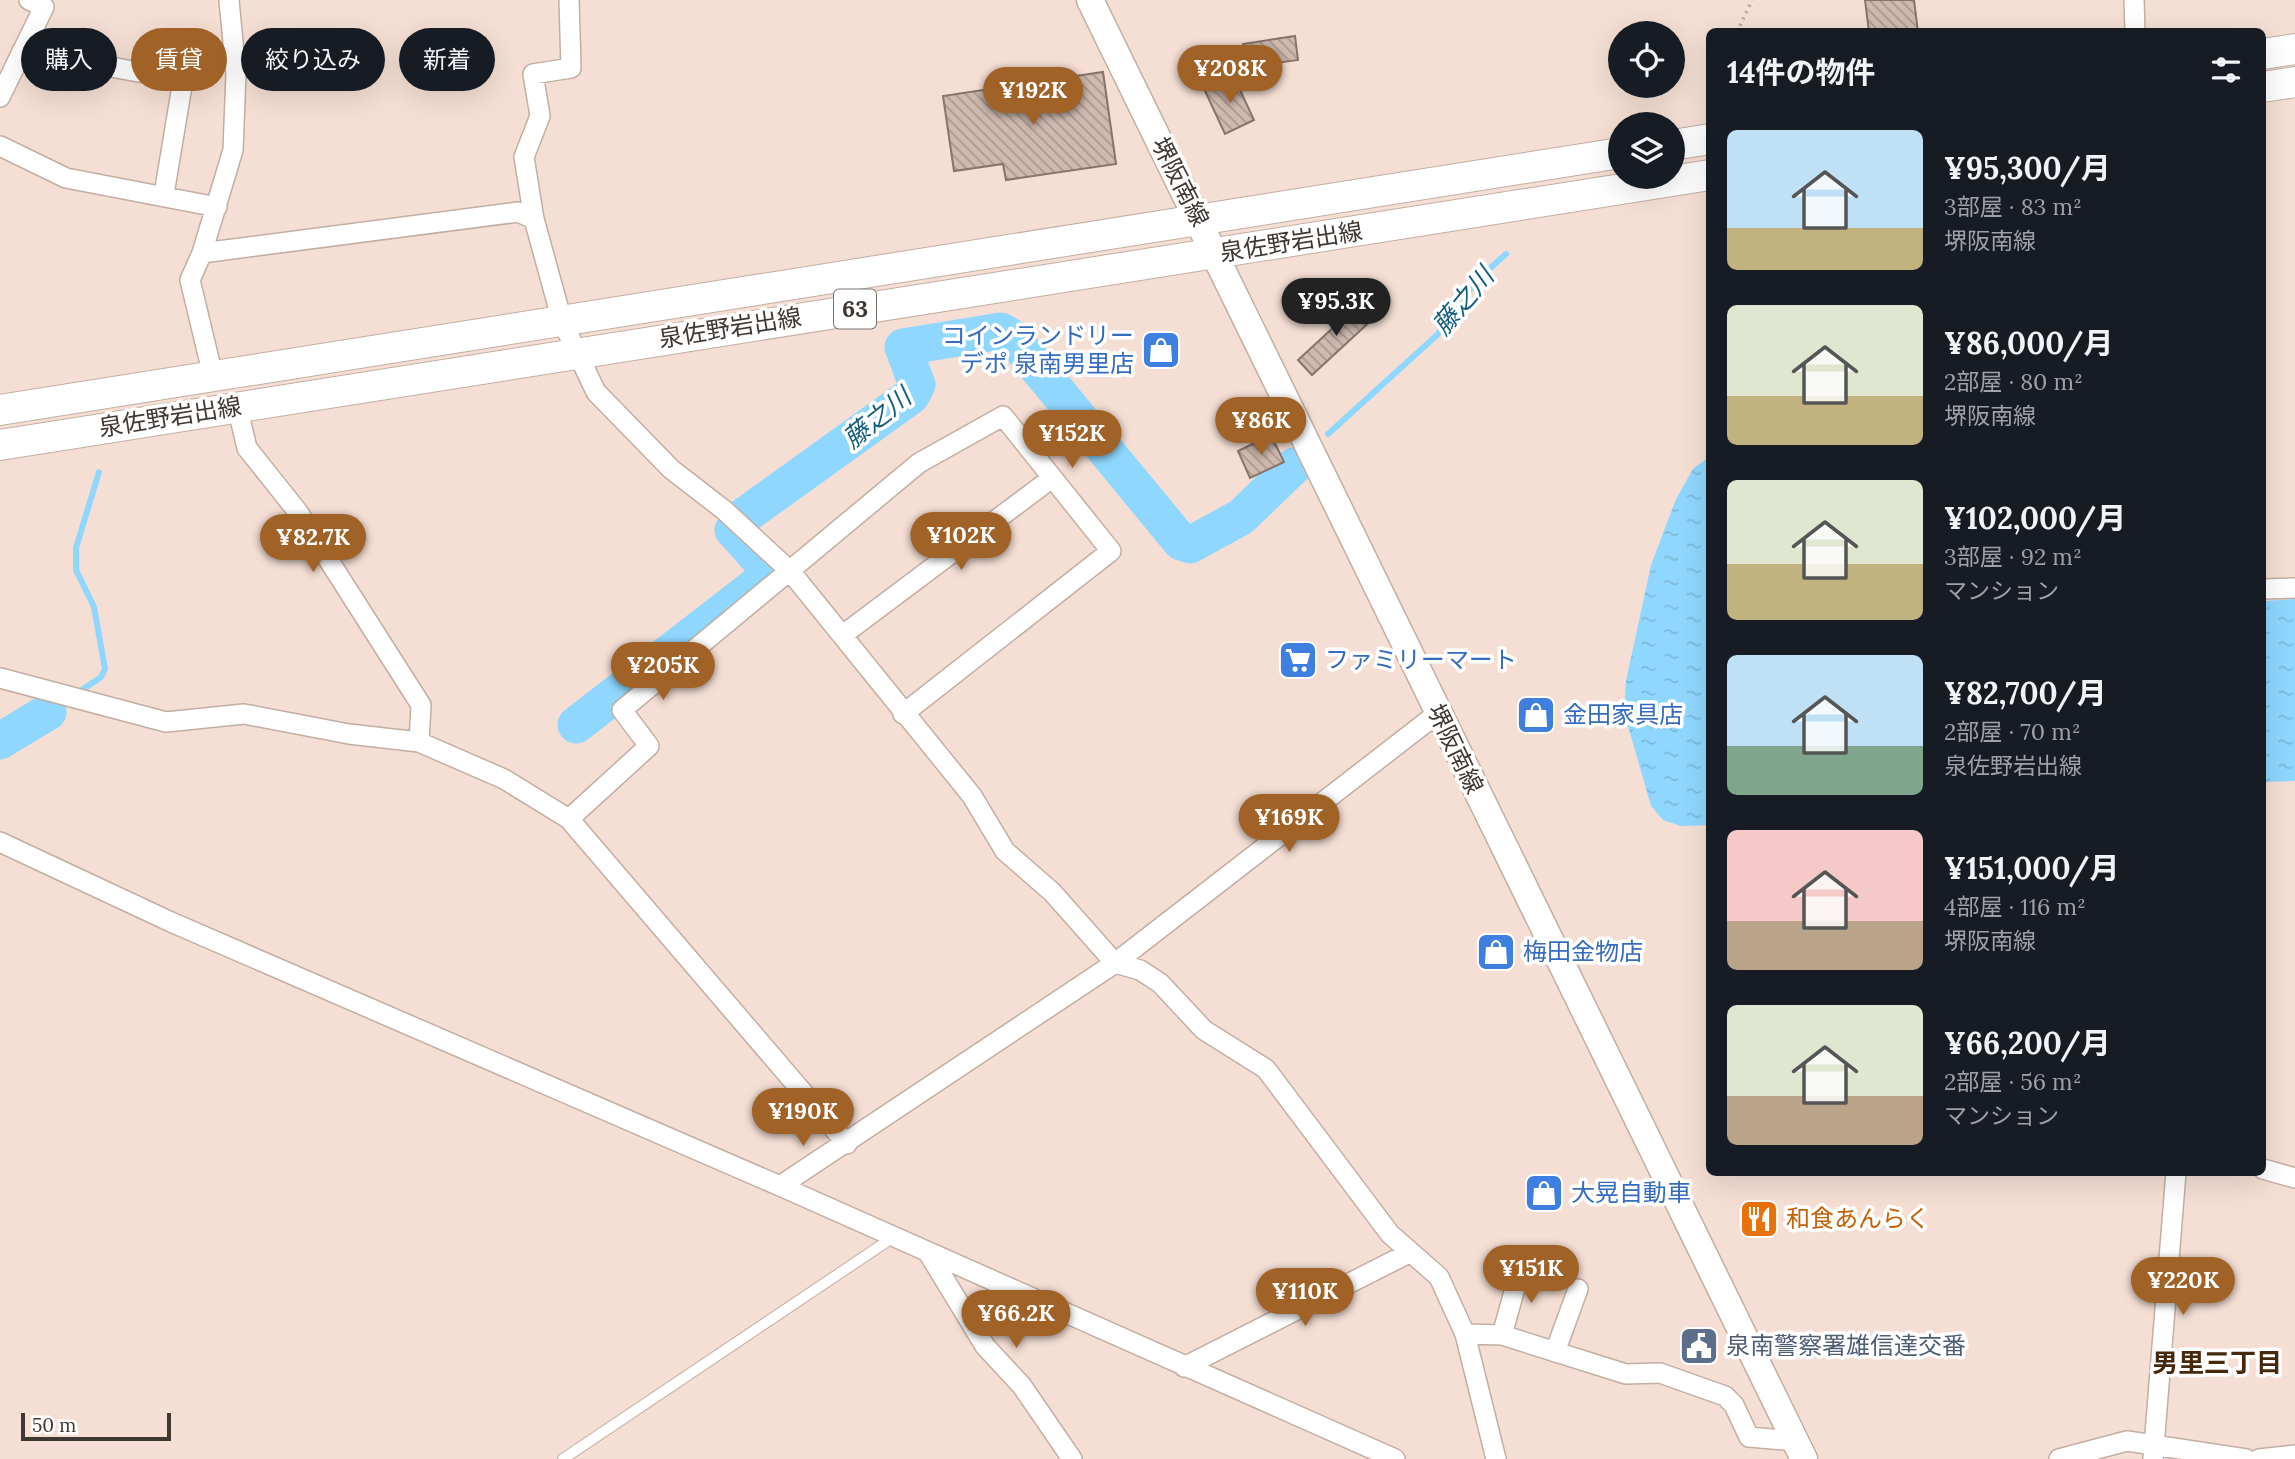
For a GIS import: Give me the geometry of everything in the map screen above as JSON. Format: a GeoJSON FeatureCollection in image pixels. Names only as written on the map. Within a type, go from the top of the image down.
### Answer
{"type":"FeatureCollection","features":[{"type":"Feature","properties":{"kind":"main road","name":"堺阪南線"},"geometry":{"type":"LineString","coordinates":[[1090,0],[1197,219],[1217,254],[1438,713],[1800,1450]]}},
{"type":"Feature","properties":{"kind":"main road"},"geometry":{"type":"LineString","coordinates":[[2266,54],[2295,49]]}},
{"type":"Feature","properties":{"kind":"main road"},"geometry":{"type":"LineString","coordinates":[[2266,87],[2295,82]]}},
{"type":"Feature","properties":{"kind":"main road"},"geometry":{"type":"LineString","coordinates":[[1685,143],[1706,140]]}},
{"type":"Feature","properties":{"kind":"main road","name":"泉佐野岩出線"},"geometry":{"type":"LineString","coordinates":[[0,410],[1608,155]]}},
{"type":"Feature","properties":{"kind":"main road","name":"泉佐野岩出線"},"geometry":{"type":"LineString","coordinates":[[0,445],[1706,176]]}},
{"type":"Feature","properties":{"kind":"street"},"geometry":{"type":"LineString","coordinates":[[29,0],[44,7],[34,28]]}},
{"type":"Feature","properties":{"kind":"street"},"geometry":{"type":"LineString","coordinates":[[213,376],[190,279],[202,253],[233,150],[236,74],[229,0]]}},
{"type":"Feature","properties":{"kind":"street"},"geometry":{"type":"LineString","coordinates":[[569,0],[571,68],[533,74],[540,116],[524,157],[534,219],[562,321],[596,393],[671,469],[738,523],[790,571],[844,634],[903,714],[972,796],[1005,851],[1052,892],[1115,963],[1140,970],[1160,983],[1204,1030],[1266,1069],[1390,1234],[1439,1277],[1465,1334],[1496,1459]]}},
{"type":"Feature","properties":{"kind":"street"},"geometry":{"type":"LineString","coordinates":[[2134,0],[2136,28]]}},
{"type":"Feature","properties":{"kind":"street"},"geometry":{"type":"LineString","coordinates":[[0,97],[21,53]]}},
{"type":"Feature","properties":{"kind":"street"},"geometry":{"type":"LineString","coordinates":[[117,68],[183,80],[164,194]]}},
{"type":"Feature","properties":{"kind":"street"},"geometry":{"type":"LineString","coordinates":[[0,146],[65,178],[164,194],[217,207]]}},
{"type":"Feature","properties":{"kind":"street"},"geometry":{"type":"LineString","coordinates":[[202,253],[518,212],[534,219]]}},
{"type":"Feature","properties":{"kind":"street"},"geometry":{"type":"LineString","coordinates":[[237,406],[247,449],[298,512],[421,705],[419,742]]}},
{"type":"Feature","properties":{"kind":"street"},"geometry":{"type":"LineString","coordinates":[[569,819],[649,746],[622,710],[919,463],[1003,416],[1111,551],[903,714]]}},
{"type":"Feature","properties":{"kind":"street"},"geometry":{"type":"LineString","coordinates":[[844,634],[1052,478]]}},
{"type":"Feature","properties":{"kind":"street"},"geometry":{"type":"LineString","coordinates":[[2266,589],[2295,587]]}},
{"type":"Feature","properties":{"kind":"street"},"geometry":{"type":"LineString","coordinates":[[0,678],[166,722],[244,714],[349,734],[419,742],[504,779],[569,819],[847,1144]]}},
{"type":"Feature","properties":{"kind":"street"},"geometry":{"type":"LineString","coordinates":[[780,1186],[847,1144],[1115,963],[1438,713]]}},
{"type":"Feature","properties":{"kind":"street"},"geometry":{"type":"LineString","coordinates":[[0,842],[171,922],[780,1186],[1395,1459]]}},
{"type":"Feature","properties":{"kind":"street"},"geometry":{"type":"LineString","coordinates":[[2266,1169],[2295,1178]]}},
{"type":"Feature","properties":{"kind":"street"},"geometry":{"type":"LineString","coordinates":[[2154,1451],[2176,1176]]}},
{"type":"Feature","properties":{"kind":"street"},"geometry":{"type":"LineString","coordinates":[[1184,1367],[1409,1253]]}},
{"type":"Feature","properties":{"kind":"street"},"geometry":{"type":"LineString","coordinates":[[929,1254],[985,1346],[1022,1386],[1072,1459]]}},
{"type":"Feature","properties":{"kind":"street"},"geometry":{"type":"LineString","coordinates":[[1502,1335],[1522,1264]]}},
{"type":"Feature","properties":{"kind":"street"},"geometry":{"type":"LineString","coordinates":[[1555,1352],[1578,1289]]}},
{"type":"Feature","properties":{"kind":"street"},"geometry":{"type":"LineString","coordinates":[[1465,1334],[1502,1335],[1626,1374],[1660,1373],[1725,1396],[1734,1405],[1749,1437],[1800,1450]]}},
{"type":"Feature","properties":{"kind":"street"},"geometry":{"type":"LineString","coordinates":[[2059,1459],[2127,1441],[2154,1451],[2246,1459]]}},
{"type":"Feature","properties":{"kind":"street"},"geometry":{"type":"LineString","coordinates":[[2259,1459],[2295,1455]]}},
{"type":"Feature","properties":{"kind":"lane"},"geometry":{"type":"LineString","coordinates":[[563,1459],[892,1238]]}},
{"type":"Feature","properties":{"kind":"path"},"geometry":{"type":"LineString","coordinates":[[1739,28],[1752,0]]}},
{"type":"Feature","properties":{"kind":"water"},"geometry":{"type":"Polygon","coordinates":[[[1706,459],[1706,825],[1681,826],[1663,820],[1651,806],[1624,712],[1626,681],[1651,565],[1676,499],[1693,469],[1706,459]]]}},
{"type":"Feature","properties":{"kind":"water"},"geometry":{"type":"Polygon","coordinates":[[[2295,599],[2295,781],[2266,782],[2266,601],[2295,599]]]}},
{"type":"Feature","properties":{"kind":"building"},"geometry":{"type":"Polygon","coordinates":[[[1865,0],[1914,0],[1918,28],[1868,28],[1865,0]]]}},
{"type":"Feature","properties":{"kind":"building"},"geometry":{"type":"Polygon","coordinates":[[[1295,36],[1298,60],[1246,67],[1243,44],[1295,36]]]}},
{"type":"Feature","properties":{"kind":"building"},"geometry":{"type":"Polygon","coordinates":[[[1103,72],[1116,164],[1006,180],[1003,164],[954,171],[943,96],[1103,72]]]}},
{"type":"Feature","properties":{"kind":"building"},"geometry":{"type":"Polygon","coordinates":[[[1234,77],[1254,120],[1225,134],[1205,91],[1234,77]]]}},
{"type":"Feature","properties":{"kind":"building"},"geometry":{"type":"Polygon","coordinates":[[[1361,302],[1375,317],[1312,375],[1298,360],[1361,302]]]}},
{"type":"Feature","properties":{"kind":"building"},"geometry":{"type":"Polygon","coordinates":[[[1271,435],[1284,462],[1250,478],[1238,451],[1271,435]]]}},
{"type":"Feature","properties":{"kind":"waterway","name":"藤之川"},"geometry":{"type":"LineString","coordinates":[[1328,434],[1437,335],[1478,279],[1506,254]]}},
{"type":"Feature","properties":{"kind":"waterway","name":"藤之川"},"geometry":{"type":"LineString","coordinates":[[576,725],[766,578],[768,569],[733,530],[744,516],[911,396],[917,385],[903,347],[1001,331],[1013,338],[1181,542],[1190,545],[1241,517],[1294,466]]}},
{"type":"Feature","properties":{"kind":"waterway"},"geometry":{"type":"LineString","coordinates":[[79,692],[101,677],[105,669],[94,607],[76,570],[76,548],[99,472]]}},
{"type":"Feature","properties":{"kind":"waterway","name":"藤之川"},"geometry":{"type":"LineString","coordinates":[[0,741],[48,712]]}},
{"type":"Feature","properties":{"kind":"place","name":"コインランドリー デポ 泉南男里店"},"geometry":{"type":"Point","coordinates":[1161,350]}},
{"type":"Feature","properties":{"kind":"place","name":"ファミリーマート"},"geometry":{"type":"Point","coordinates":[1298,660]}},
{"type":"Feature","properties":{"kind":"place","name":"金田家具店"},"geometry":{"type":"Point","coordinates":[1536,715]}},
{"type":"Feature","properties":{"kind":"place","name":"梅田金物店"},"geometry":{"type":"Point","coordinates":[1496,952]}},
{"type":"Feature","properties":{"kind":"place","name":"大晃自動車"},"geometry":{"type":"Point","coordinates":[1544,1193]}},
{"type":"Feature","properties":{"kind":"place","name":"和食あんらく"},"geometry":{"type":"Point","coordinates":[1759,1219]}},
{"type":"Feature","properties":{"kind":"place","name":"泉南警察署雄信達交番"},"geometry":{"type":"Point","coordinates":[1699,1346]}},
{"type":"Feature","properties":{"kind":"district","name":"男里三丁目"},"geometry":{"type":"Point","coordinates":[2217,1363]}}]}
